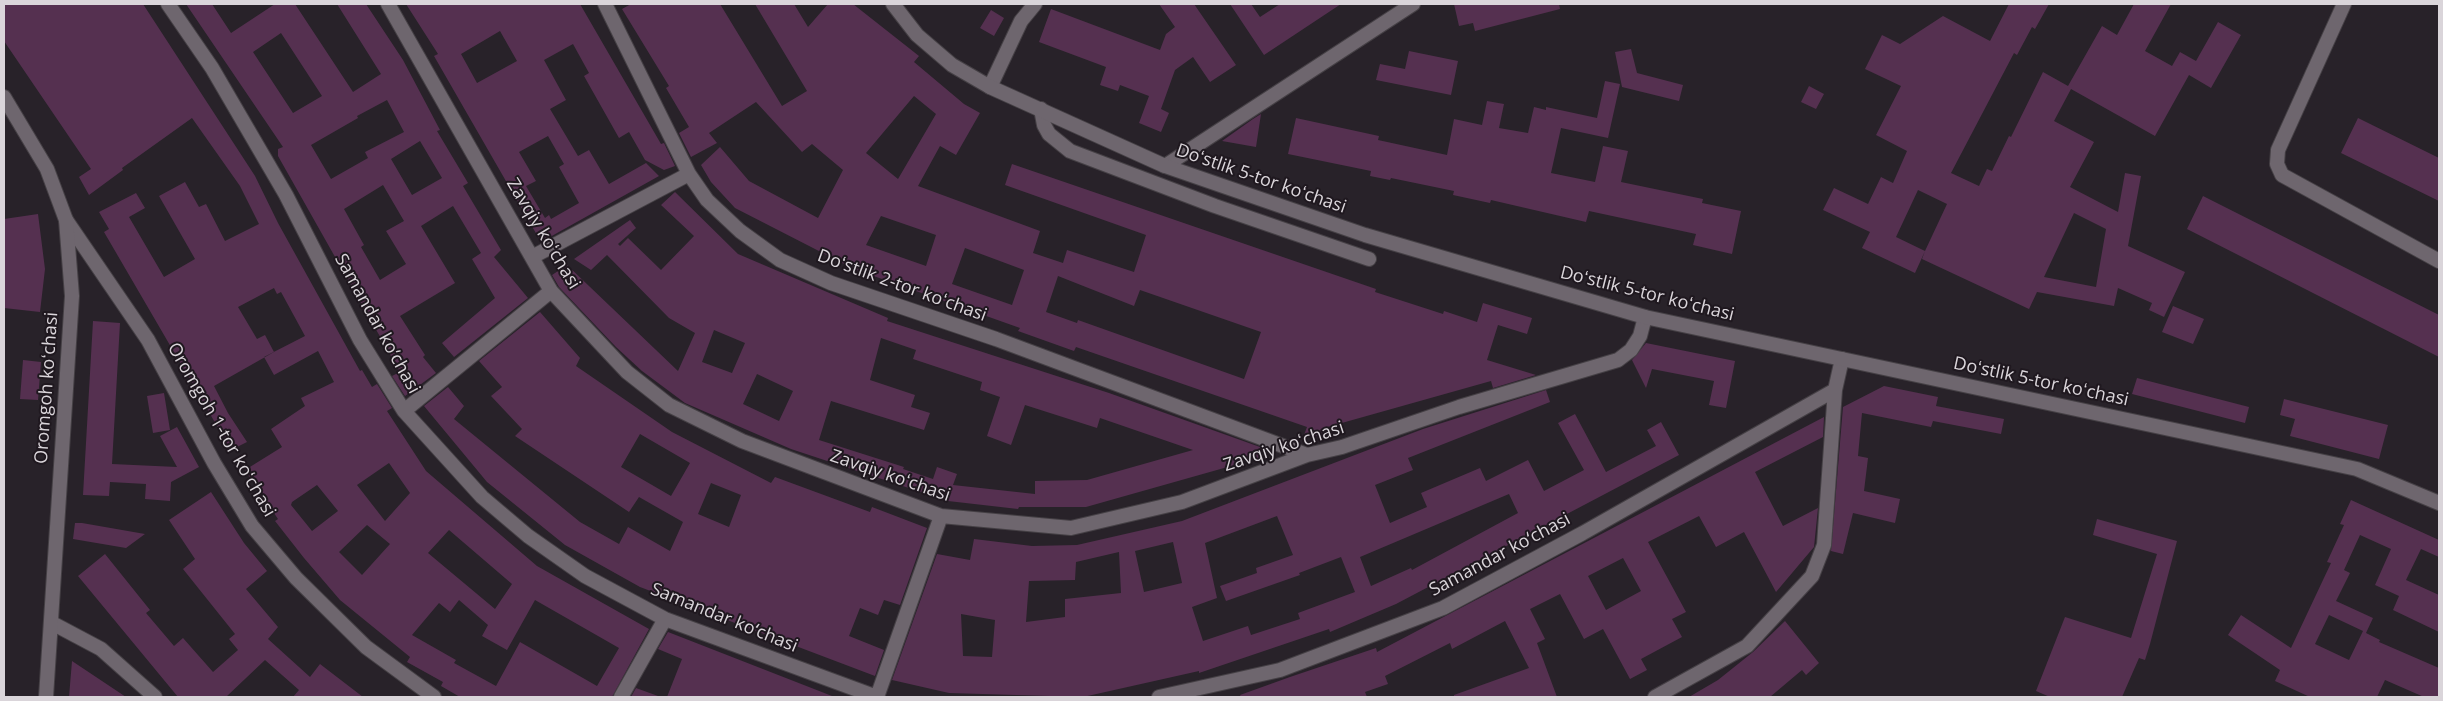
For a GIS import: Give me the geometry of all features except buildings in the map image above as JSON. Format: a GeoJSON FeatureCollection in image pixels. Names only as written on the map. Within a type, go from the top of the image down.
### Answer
{"type":"FeatureCollection","features":[{"type":"Feature","properties":{"kind":"street","name":"Samandar ko‘chasi"},"geometry":{"type":"LineString","coordinates":[[168,4],[212,68],[286,195],[360,340],[404,411],[482,497],[528,536],[585,576],[665,619],[877,697]]}},
{"type":"Feature","properties":{"kind":"street","name":"Zavqiy koʻchasi"},"geometry":{"type":"LineString","coordinates":[[388,4],[550,291],[627,372],[669,405],[742,441],[941,516],[1071,528],[1182,502],[1307,455],[1342,447],[1459,407],[1618,360],[1631,350],[1640,336],[1645,317]]}},
{"type":"Feature","properties":{"kind":"street","name":"Doʻstlik 2-tor koʻchasi"},"geometry":{"type":"LineString","coordinates":[[605,4],[689,174],[707,200],[740,231],[780,260],[831,283],[996,339],[1307,455]]}},
{"type":"Feature","properties":{"kind":"street","name":"Doʻstlik 5-tor koʻchasi"},"geometry":{"type":"LineString","coordinates":[[893,4],[924,41],[952,65],[990,87],[1165,166],[1365,235],[1645,317],[2357,469],[2439,503]]}},
{"type":"Feature","properties":{"kind":"street"},"geometry":{"type":"LineString","coordinates":[[990,87],[1021,21],[1035,4]]}},
{"type":"Feature","properties":{"kind":"street"},"geometry":{"type":"LineString","coordinates":[[1165,166],[1414,4]]}},
{"type":"Feature","properties":{"kind":"street"},"geometry":{"type":"LineString","coordinates":[[2344,4],[2278,150],[2277,164],[2282,175],[2439,261]]}},
{"type":"Feature","properties":{"kind":"street","name":"Oromgoh koʻchasi"},"geometry":{"type":"LineString","coordinates":[[4,97],[47,169],[66,220],[72,296],[58,486],[52,623],[46,697]]}},
{"type":"Feature","properties":{"kind":"street"},"geometry":{"type":"LineString","coordinates":[[1041,109],[1044,125],[1049,134],[1070,151],[1215,206],[1369,259]]}},
{"type":"Feature","properties":{"kind":"street"},"geometry":{"type":"LineString","coordinates":[[532,257],[689,174]]}},
{"type":"Feature","properties":{"kind":"street","name":"Oromgoh 1-tor koʻchasi"},"geometry":{"type":"LineString","coordinates":[[66,220],[148,340],[214,463],[252,526],[296,578],[366,646],[434,697]]}},
{"type":"Feature","properties":{"kind":"street"},"geometry":{"type":"LineString","coordinates":[[404,411],[550,291]]}},
{"type":"Feature","properties":{"kind":"street"},"geometry":{"type":"LineString","coordinates":[[1655,697],[1747,646],[1812,576],[1824,545],[1835,390],[1842,359]]}},
{"type":"Feature","properties":{"kind":"street","name":"Samandar ko‘chasi"},"geometry":{"type":"LineString","coordinates":[[1159,697],[1280,670],[1443,608],[1583,533],[1835,390]]}},
{"type":"Feature","properties":{"kind":"street"},"geometry":{"type":"LineString","coordinates":[[877,697],[941,516]]}},
{"type":"Feature","properties":{"kind":"street"},"geometry":{"type":"LineString","coordinates":[[621,697],[665,619]]}},
{"type":"Feature","properties":{"kind":"street"},"geometry":{"type":"LineString","coordinates":[[52,623],[101,649],[155,697]]}}]}
